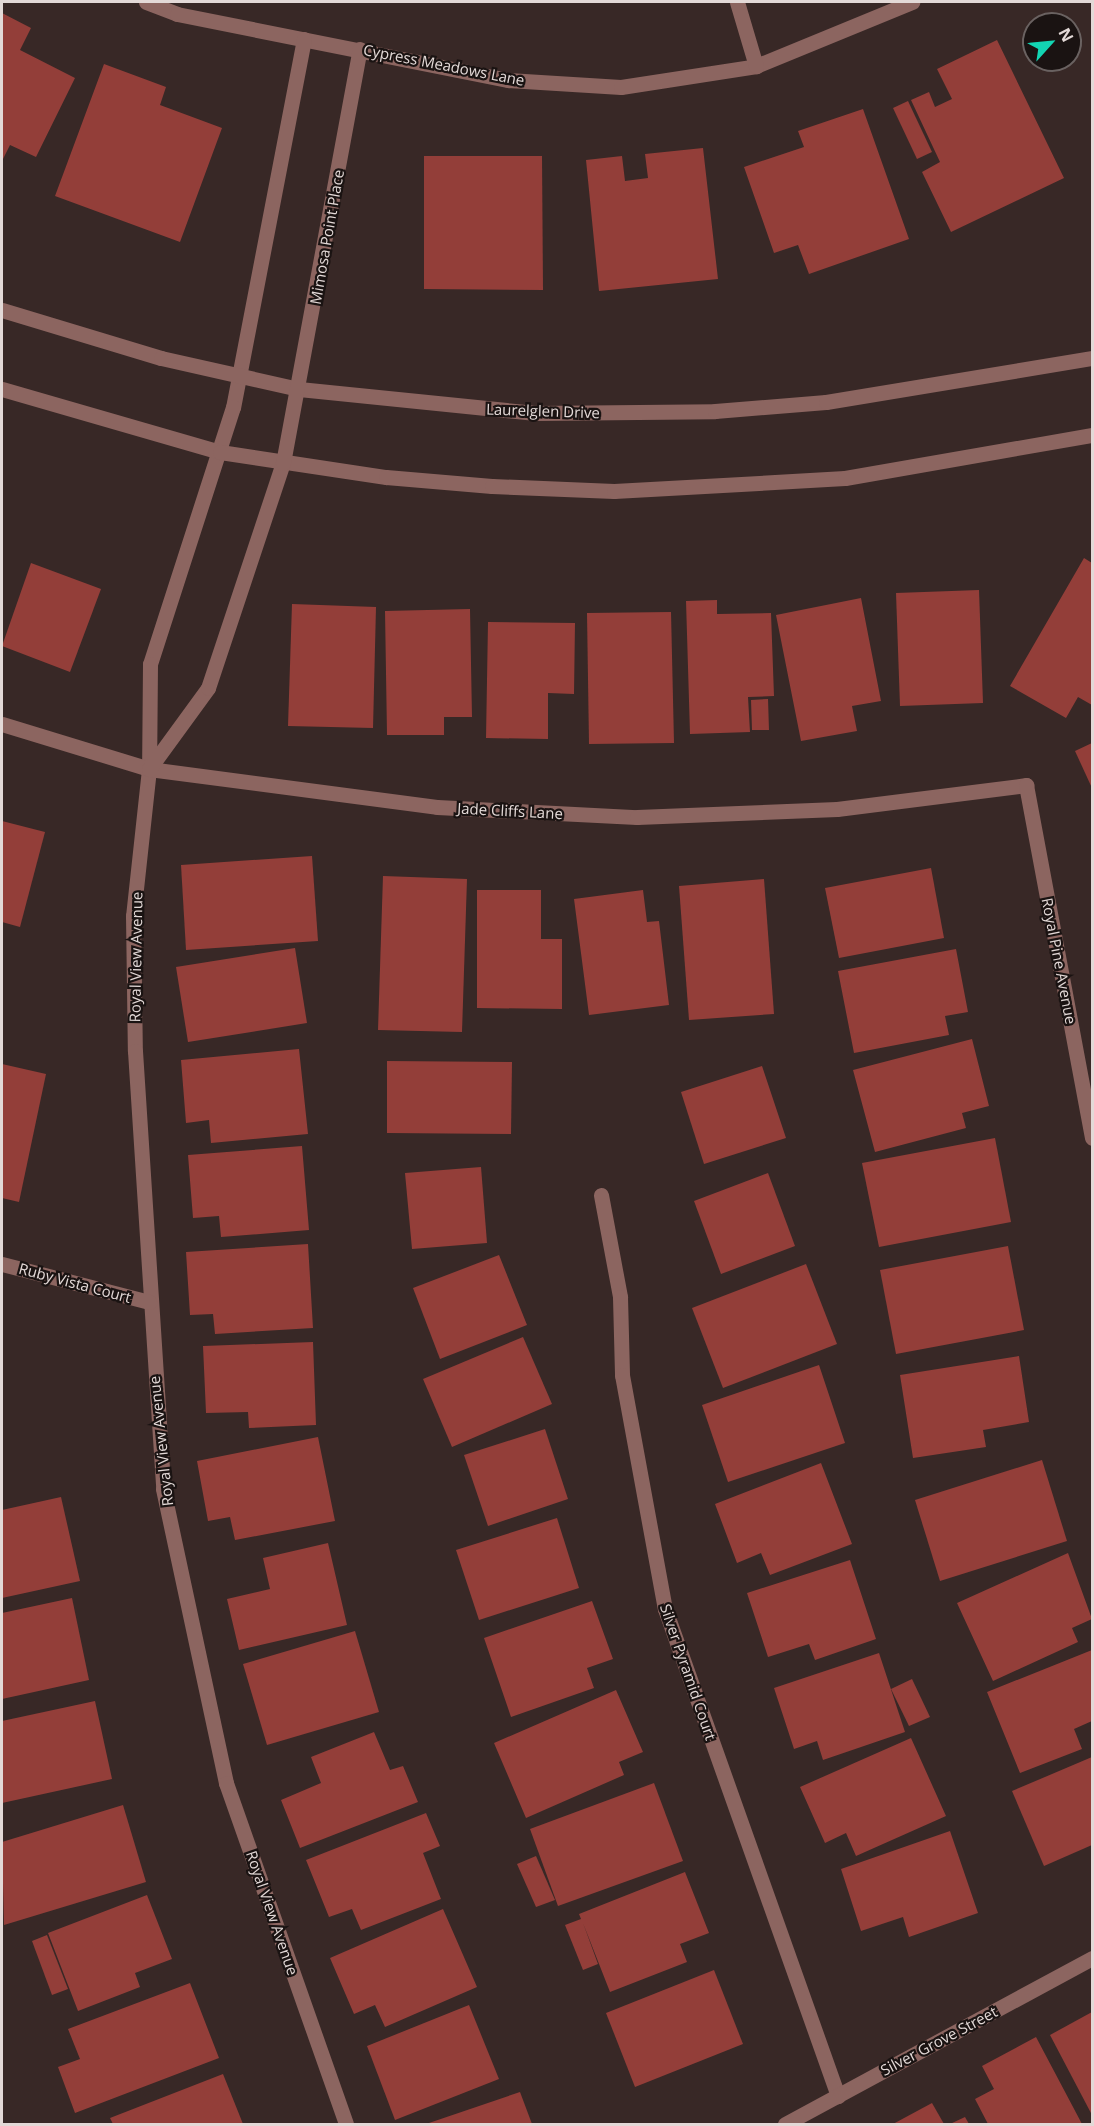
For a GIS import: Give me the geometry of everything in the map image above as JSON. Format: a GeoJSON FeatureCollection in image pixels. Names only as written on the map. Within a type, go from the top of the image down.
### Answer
{"type":"FeatureCollection","features":[{"type":"Feature","properties":{"kind":"street","name":"Cypress Meadows Lane"},"geometry":{"type":"LineString","coordinates":[[146,2],[177,14],[508,80],[621,87],[756,66],[912,2]]}},
{"type":"Feature","properties":{"kind":"street"},"geometry":{"type":"LineString","coordinates":[[736,2],[756,66]]}},
{"type":"Feature","properties":{"kind":"street"},"geometry":{"type":"LineString","coordinates":[[238,376],[304,39]]}},
{"type":"Feature","properties":{"kind":"street","name":"Mimosa Point Place"},"geometry":{"type":"LineString","coordinates":[[283,463],[293,425],[360,49]]}},
{"type":"Feature","properties":{"kind":"street","name":"Laurelglen Drive"},"geometry":{"type":"LineString","coordinates":[[2,310],[70,334],[299,389],[536,413],[715,411],[941,387],[1092,358]]}},
{"type":"Feature","properties":{"kind":"street","name":"Royal View Avenue"},"geometry":{"type":"LineString","coordinates":[[238,376],[233,407],[220,452],[150,664],[149,769],[134,916],[149,1302],[163,1489],[226,1783],[346,2124]]}},
{"type":"Feature","properties":{"kind":"street"},"geometry":{"type":"LineString","coordinates":[[2,389],[220,452],[283,463],[492,486],[709,488],[845,478],[1092,435]]}},
{"type":"Feature","properties":{"kind":"street"},"geometry":{"type":"LineString","coordinates":[[149,769],[208,688],[283,463]]}},
{"type":"Feature","properties":{"kind":"street","name":"Jade Cliffs Lane"},"geometry":{"type":"LineString","coordinates":[[2,724],[149,769],[436,807],[637,817],[837,809],[1026,785]]}},
{"type":"Feature","properties":{"kind":"street","name":"Royal Pine Avenue"},"geometry":{"type":"LineString","coordinates":[[1026,785],[1092,1138]]}},
{"type":"Feature","properties":{"kind":"street","name":"Silver Pyramid Court"},"geometry":{"type":"LineString","coordinates":[[601,1195],[620,1297],[622,1375],[665,1609],[838,2096]]}},
{"type":"Feature","properties":{"kind":"street","name":"Ruby Vista Court"},"geometry":{"type":"LineString","coordinates":[[2,1263],[149,1302]]}},
{"type":"Feature","properties":{"kind":"street","name":"Silver Grove Street"},"geometry":{"type":"LineString","coordinates":[[785,2124],[1092,1958]]}},
{"type":"Feature","properties":{"kind":"building"},"geometry":{"type":"Polygon","coordinates":[[[2,13],[31,28],[20,50],[75,78],[36,157],[10,145],[2,161],[2,13]]]}},
{"type":"Feature","properties":{"kind":"building"},"geometry":{"type":"Polygon","coordinates":[[[997,40],[1064,178],[951,232],[922,172],[940,162],[911,100],[929,92],[935,107],[952,99],[937,69],[997,40]]]}},
{"type":"Feature","properties":{"kind":"building"},"geometry":{"type":"Polygon","coordinates":[[[104,64],[166,87],[160,105],[222,128],[180,242],[55,196],[104,64]]]}},
{"type":"Feature","properties":{"kind":"building"},"geometry":{"type":"Polygon","coordinates":[[[908,101],[932,152],[917,159],[893,108],[908,101]]]}},
{"type":"Feature","properties":{"kind":"building"},"geometry":{"type":"Polygon","coordinates":[[[863,109],[909,239],[809,274],[798,245],[774,253],[744,167],[804,147],[798,131],[863,109]]]}},
{"type":"Feature","properties":{"kind":"building"},"geometry":{"type":"Polygon","coordinates":[[[703,148],[718,279],[599,291],[586,160],[622,156],[625,181],[648,178],[645,154],[703,148]]]}},
{"type":"Feature","properties":{"kind":"building"},"geometry":{"type":"Polygon","coordinates":[[[424,156],[542,156],[543,290],[424,289],[424,156]]]}},
{"type":"Feature","properties":{"kind":"building"},"geometry":{"type":"Polygon","coordinates":[[[1084,558],[1092,563],[1092,705],[1078,697],[1066,718],[1010,686],[1084,558]]]}},
{"type":"Feature","properties":{"kind":"building"},"geometry":{"type":"Polygon","coordinates":[[[31,563],[101,589],[70,672],[2,646],[31,563]]]}},
{"type":"Feature","properties":{"kind":"building"},"geometry":{"type":"Polygon","coordinates":[[[979,590],[983,703],[900,706],[896,593],[979,590]]]}},
{"type":"Feature","properties":{"kind":"building"},"geometry":{"type":"Polygon","coordinates":[[[861,598],[881,701],[852,706],[857,731],[801,741],[776,615],[861,598]]]}},
{"type":"Feature","properties":{"kind":"building"},"geometry":{"type":"Polygon","coordinates":[[[717,600],[717,614],[771,613],[774,696],[748,697],[750,732],[690,734],[686,601],[717,600]]]}},
{"type":"Feature","properties":{"kind":"building"},"geometry":{"type":"Polygon","coordinates":[[[292,604],[376,607],[373,728],[288,726],[292,604]]]}},
{"type":"Feature","properties":{"kind":"building"},"geometry":{"type":"Polygon","coordinates":[[[470,609],[472,717],[444,717],[444,735],[387,735],[385,611],[470,609]]]}},
{"type":"Feature","properties":{"kind":"building"},"geometry":{"type":"Polygon","coordinates":[[[671,612],[674,743],[589,744],[587,613],[671,612]]]}},
{"type":"Feature","properties":{"kind":"building"},"geometry":{"type":"Polygon","coordinates":[[[488,622],[575,623],[574,694],[548,693],[548,739],[486,738],[488,622]]]}},
{"type":"Feature","properties":{"kind":"building"},"geometry":{"type":"Polygon","coordinates":[[[768,699],[769,730],[752,730],[751,700],[768,699]]]}},
{"type":"Feature","properties":{"kind":"building"},"geometry":{"type":"Polygon","coordinates":[[[1092,743],[1092,788],[1075,751],[1092,743]]]}},
{"type":"Feature","properties":{"kind":"building"},"geometry":{"type":"Polygon","coordinates":[[[2,821],[45,832],[20,927],[2,922],[2,821]]]}},
{"type":"Feature","properties":{"kind":"building"},"geometry":{"type":"Polygon","coordinates":[[[312,856],[318,941],[186,950],[181,865],[312,856]]]}},
{"type":"Feature","properties":{"kind":"building"},"geometry":{"type":"Polygon","coordinates":[[[931,868],[944,938],[839,958],[825,888],[931,868]]]}},
{"type":"Feature","properties":{"kind":"building"},"geometry":{"type":"Polygon","coordinates":[[[383,876],[467,879],[462,1032],[378,1030],[383,876]]]}},
{"type":"Feature","properties":{"kind":"building"},"geometry":{"type":"Polygon","coordinates":[[[764,879],[774,1014],[689,1020],[679,886],[764,879]]]}},
{"type":"Feature","properties":{"kind":"building"},"geometry":{"type":"Polygon","coordinates":[[[477,890],[541,890],[541,939],[562,939],[562,1009],[477,1008],[477,890]]]}},
{"type":"Feature","properties":{"kind":"building"},"geometry":{"type":"Polygon","coordinates":[[[643,890],[647,922],[659,921],[669,1005],[589,1015],[574,899],[643,890]]]}},
{"type":"Feature","properties":{"kind":"building"},"geometry":{"type":"Polygon","coordinates":[[[295,948],[307,1023],[188,1042],[176,967],[295,948]]]}},
{"type":"Feature","properties":{"kind":"building"},"geometry":{"type":"Polygon","coordinates":[[[956,949],[968,1012],[945,1016],[949,1035],[854,1053],[838,971],[956,949]]]}},
{"type":"Feature","properties":{"kind":"building"},"geometry":{"type":"Polygon","coordinates":[[[972,1039],[989,1106],[962,1113],[966,1128],[875,1152],[853,1070],[972,1039]]]}},
{"type":"Feature","properties":{"kind":"building"},"geometry":{"type":"Polygon","coordinates":[[[299,1049],[308,1134],[211,1143],[209,1120],[186,1123],[181,1060],[299,1049]]]}},
{"type":"Feature","properties":{"kind":"building"},"geometry":{"type":"Polygon","coordinates":[[[387,1061],[512,1062],[511,1134],[387,1133],[387,1061]]]}},
{"type":"Feature","properties":{"kind":"building"},"geometry":{"type":"Polygon","coordinates":[[[2,1064],[46,1074],[19,1202],[2,1198],[2,1064]]]}},
{"type":"Feature","properties":{"kind":"building"},"geometry":{"type":"Polygon","coordinates":[[[762,1066],[786,1138],[704,1164],[681,1092],[762,1066]]]}},
{"type":"Feature","properties":{"kind":"building"},"geometry":{"type":"Polygon","coordinates":[[[995,1138],[1011,1222],[879,1247],[862,1163],[995,1138]]]}},
{"type":"Feature","properties":{"kind":"building"},"geometry":{"type":"Polygon","coordinates":[[[302,1146],[309,1230],[221,1237],[219,1216],[193,1218],[188,1155],[302,1146]]]}},
{"type":"Feature","properties":{"kind":"building"},"geometry":{"type":"Polygon","coordinates":[[[481,1167],[487,1243],[412,1249],[405,1173],[481,1167]]]}},
{"type":"Feature","properties":{"kind":"building"},"geometry":{"type":"Polygon","coordinates":[[[768,1173],[795,1246],[721,1274],[694,1201],[768,1173]]]}},
{"type":"Feature","properties":{"kind":"building"},"geometry":{"type":"Polygon","coordinates":[[[308,1244],[313,1328],[215,1334],[213,1314],[190,1315],[186,1252],[308,1244]]]}},
{"type":"Feature","properties":{"kind":"building"},"geometry":{"type":"Polygon","coordinates":[[[1008,1246],[1024,1330],[896,1354],[880,1270],[1008,1246]]]}},
{"type":"Feature","properties":{"kind":"building"},"geometry":{"type":"Polygon","coordinates":[[[499,1255],[527,1325],[440,1359],[413,1288],[499,1255]]]}},
{"type":"Feature","properties":{"kind":"building"},"geometry":{"type":"Polygon","coordinates":[[[806,1264],[837,1344],[723,1388],[692,1308],[806,1264]]]}},
{"type":"Feature","properties":{"kind":"building"},"geometry":{"type":"Polygon","coordinates":[[[523,1337],[552,1404],[452,1447],[423,1379],[523,1337]]]}},
{"type":"Feature","properties":{"kind":"building"},"geometry":{"type":"Polygon","coordinates":[[[313,1342],[316,1425],[249,1428],[248,1412],[206,1413],[203,1346],[313,1342]]]}},
{"type":"Feature","properties":{"kind":"building"},"geometry":{"type":"Polygon","coordinates":[[[1019,1356],[1029,1422],[983,1430],[986,1447],[913,1458],[900,1375],[1019,1356]]]}},
{"type":"Feature","properties":{"kind":"building"},"geometry":{"type":"Polygon","coordinates":[[[819,1365],[845,1443],[728,1482],[702,1405],[819,1365]]]}},
{"type":"Feature","properties":{"kind":"building"},"geometry":{"type":"Polygon","coordinates":[[[545,1429],[568,1499],[488,1526],[464,1455],[545,1429]]]}},
{"type":"Feature","properties":{"kind":"building"},"geometry":{"type":"Polygon","coordinates":[[[318,1437],[335,1521],[235,1540],[230,1517],[208,1521],[197,1461],[318,1437]]]}},
{"type":"Feature","properties":{"kind":"building"},"geometry":{"type":"Polygon","coordinates":[[[1042,1460],[1067,1541],[940,1581],[915,1500],[1042,1460]]]}},
{"type":"Feature","properties":{"kind":"building"},"geometry":{"type":"Polygon","coordinates":[[[821,1463],[852,1544],[770,1575],[761,1553],[737,1563],[715,1504],[821,1463]]]}},
{"type":"Feature","properties":{"kind":"building"},"geometry":{"type":"Polygon","coordinates":[[[61,1497],[80,1581],[2,1598],[2,1510],[61,1497]]]}},
{"type":"Feature","properties":{"kind":"building"},"geometry":{"type":"Polygon","coordinates":[[[557,1518],[579,1588],[479,1620],[456,1550],[557,1518]]]}},
{"type":"Feature","properties":{"kind":"building"},"geometry":{"type":"Polygon","coordinates":[[[328,1543],[347,1625],[239,1650],[227,1599],[270,1589],[263,1558],[328,1543]]]}},
{"type":"Feature","properties":{"kind":"building"},"geometry":{"type":"Polygon","coordinates":[[[1068,1553],[1092,1619],[1072,1628],[1078,1642],[993,1681],[957,1603],[1068,1553]]]}},
{"type":"Feature","properties":{"kind":"building"},"geometry":{"type":"Polygon","coordinates":[[[850,1560],[876,1639],[815,1660],[809,1644],[768,1657],[747,1593],[850,1560]]]}},
{"type":"Feature","properties":{"kind":"building"},"geometry":{"type":"Polygon","coordinates":[[[72,1598],[89,1680],[2,1699],[2,1613],[72,1598]]]}},
{"type":"Feature","properties":{"kind":"building"},"geometry":{"type":"Polygon","coordinates":[[[592,1601],[613,1659],[587,1668],[594,1688],[511,1717],[484,1638],[592,1601]]]}},
{"type":"Feature","properties":{"kind":"building"},"geometry":{"type":"Polygon","coordinates":[[[355,1631],[379,1712],[267,1745],[243,1664],[355,1631]]]}},
{"type":"Feature","properties":{"kind":"building"},"geometry":{"type":"Polygon","coordinates":[[[1092,1650],[1092,1721],[1074,1729],[1082,1749],[1020,1773],[987,1692],[1092,1650]]]}},
{"type":"Feature","properties":{"kind":"building"},"geometry":{"type":"Polygon","coordinates":[[[879,1653],[905,1732],[823,1760],[817,1741],[794,1749],[774,1688],[879,1653]]]}},
{"type":"Feature","properties":{"kind":"building"},"geometry":{"type":"Polygon","coordinates":[[[912,1679],[930,1717],[909,1726],[891,1689],[912,1679]]]}},
{"type":"Feature","properties":{"kind":"building"},"geometry":{"type":"Polygon","coordinates":[[[616,1690],[643,1752],[619,1762],[624,1775],[526,1818],[494,1743],[616,1690]]]}},
{"type":"Feature","properties":{"kind":"building"},"geometry":{"type":"Polygon","coordinates":[[[95,1701],[112,1779],[2,1803],[2,1721],[95,1701]]]}},
{"type":"Feature","properties":{"kind":"building"},"geometry":{"type":"Polygon","coordinates":[[[374,1732],[390,1770],[403,1766],[418,1802],[300,1848],[281,1800],[321,1783],[311,1757],[374,1732]]]}},
{"type":"Feature","properties":{"kind":"building"},"geometry":{"type":"Polygon","coordinates":[[[911,1738],[946,1816],[856,1856],[846,1833],[825,1843],[800,1787],[911,1738]]]}},
{"type":"Feature","properties":{"kind":"building"},"geometry":{"type":"Polygon","coordinates":[[[1092,1757],[1092,1845],[1044,1866],[1012,1791],[1092,1757]]]}},
{"type":"Feature","properties":{"kind":"building"},"geometry":{"type":"Polygon","coordinates":[[[654,1783],[683,1861],[558,1906],[530,1829],[654,1783]]]}},
{"type":"Feature","properties":{"kind":"building"},"geometry":{"type":"Polygon","coordinates":[[[123,1805],[146,1882],[4,1925],[2,1842],[123,1805]]]}},
{"type":"Feature","properties":{"kind":"building"},"geometry":{"type":"Polygon","coordinates":[[[426,1813],[440,1846],[423,1853],[441,1899],[361,1930],[352,1909],[329,1917],[306,1860],[426,1813]]]}},
{"type":"Feature","properties":{"kind":"building"},"geometry":{"type":"Polygon","coordinates":[[[950,1831],[978,1913],[909,1937],[903,1917],[861,1931],[841,1869],[950,1831]]]}},
{"type":"Feature","properties":{"kind":"building"},"geometry":{"type":"Polygon","coordinates":[[[536,1856],[555,1900],[536,1907],[517,1864],[536,1856]]]}},
{"type":"Feature","properties":{"kind":"building"},"geometry":{"type":"Polygon","coordinates":[[[685,1872],[709,1933],[680,1944],[687,1962],[610,1992],[583,1923],[598,1964],[583,1970],[565,1925],[581,1919],[579,1914],[685,1872]]]}},
{"type":"Feature","properties":{"kind":"building"},"geometry":{"type":"Polygon","coordinates":[[[147,1895],[172,1959],[135,1973],[140,1987],[78,2011],[48,1933],[147,1895]]]}},
{"type":"Feature","properties":{"kind":"building"},"geometry":{"type":"Polygon","coordinates":[[[443,1909],[477,1987],[385,2027],[375,2005],[354,2014],[330,1958],[443,1909]]]}},
{"type":"Feature","properties":{"kind":"building"},"geometry":{"type":"Polygon","coordinates":[[[47,1935],[68,1989],[52,1995],[32,1941],[47,1935]]]}},
{"type":"Feature","properties":{"kind":"building"},"geometry":{"type":"Polygon","coordinates":[[[714,1970],[743,2044],[635,2087],[606,2013],[714,1970]]]}},
{"type":"Feature","properties":{"kind":"building"},"geometry":{"type":"Polygon","coordinates":[[[190,1983],[219,2058],[75,2113],[58,2067],[80,2059],[68,2029],[190,1983]]]}},
{"type":"Feature","properties":{"kind":"building"},"geometry":{"type":"Polygon","coordinates":[[[469,2005],[499,2079],[395,2120],[367,2046],[469,2005]]]}},
{"type":"Feature","properties":{"kind":"building"},"geometry":{"type":"Polygon","coordinates":[[[1092,2012],[1092,2115],[1050,2035],[1092,2012]]]}},
{"type":"Feature","properties":{"kind":"building"},"geometry":{"type":"Polygon","coordinates":[[[1036,2037],[1082,2124],[988,2124],[975,2099],[994,2089],[982,2066],[1036,2037]]]}},
{"type":"Feature","properties":{"kind":"building"},"geometry":{"type":"Polygon","coordinates":[[[223,2074],[243,2124],[113,2124],[110,2118],[223,2074]]]}},
{"type":"Feature","properties":{"kind":"building"},"geometry":{"type":"Polygon","coordinates":[[[520,2092],[532,2124],[426,2124],[520,2092]]]}},
{"type":"Feature","properties":{"kind":"building"},"geometry":{"type":"Polygon","coordinates":[[[932,2103],[944,2124],[893,2124],[932,2103]]]}},
{"type":"Feature","properties":{"kind":"building"},"geometry":{"type":"Polygon","coordinates":[[[965,2117],[969,2124],[950,2124],[965,2117]]]}}]}
